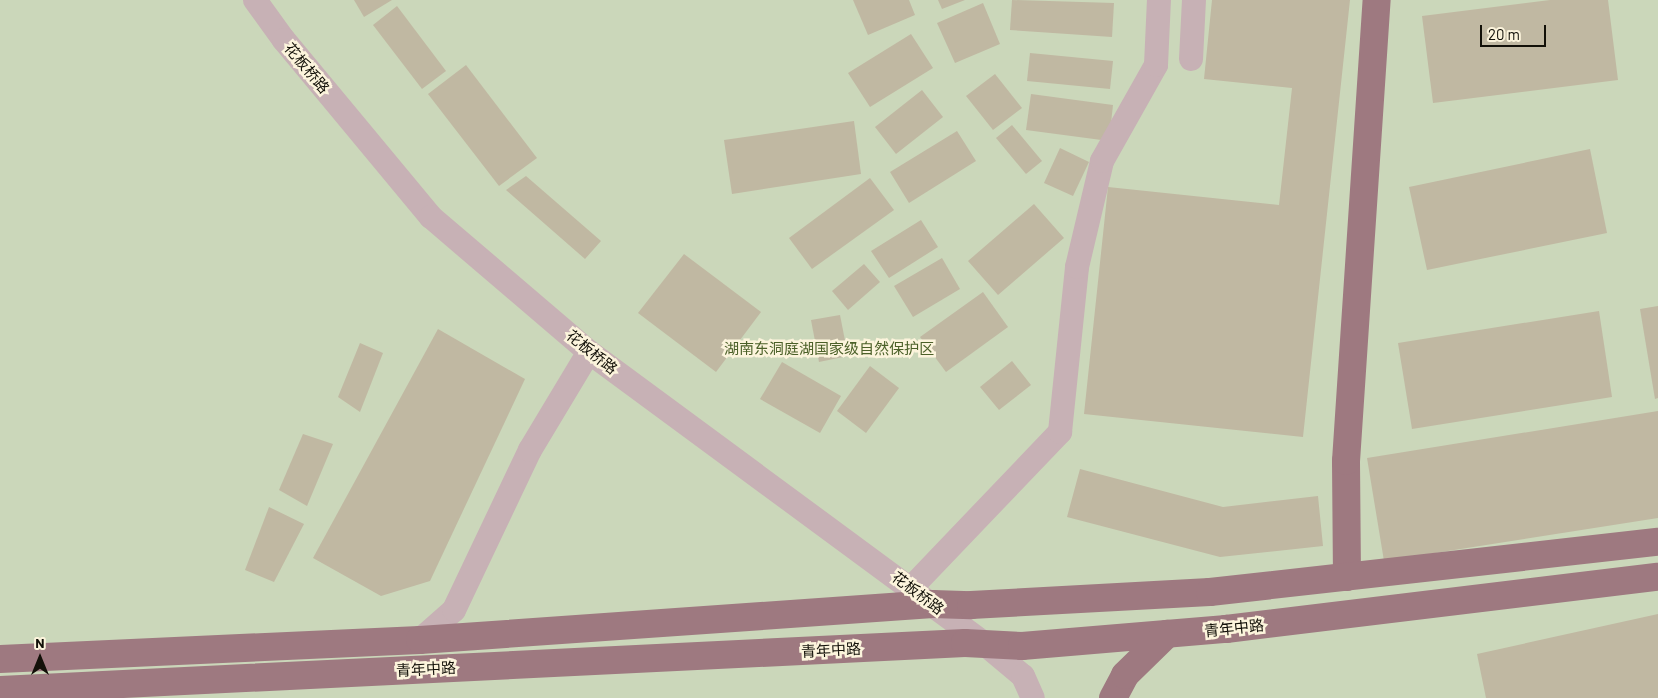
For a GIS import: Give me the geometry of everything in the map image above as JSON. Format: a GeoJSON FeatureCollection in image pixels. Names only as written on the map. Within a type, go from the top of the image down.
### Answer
{"type":"FeatureCollection","features":[{"type":"Feature","properties":{"kind":"main road"},"geometry":{"type":"LineString","coordinates":[[1347,577],[1346,461],[1377,0]]}},
{"type":"Feature","properties":{"kind":"main road","name":"青年中路"},"geometry":{"type":"LineString","coordinates":[[0,659],[420,640],[933,604],[972,605],[1210,592],[1658,542]]}},
{"type":"Feature","properties":{"kind":"main road","name":"青年中路"},"geometry":{"type":"LineString","coordinates":[[0,690],[986,644],[1022,646],[1166,634],[1658,577]]}},
{"type":"Feature","properties":{"kind":"main road"},"geometry":{"type":"LineString","coordinates":[[1113,698],[1125,675],[1166,634]]}},
{"type":"Feature","properties":{"kind":"street","name":"花板桥路"},"geometry":{"type":"LineString","coordinates":[[256,0],[284,40],[431,217],[589,352],[986,644],[1023,676],[1033,698]]}},
{"type":"Feature","properties":{"kind":"street"},"geometry":{"type":"LineString","coordinates":[[911,588],[1060,432],[1077,267],[1102,161],[1156,65],[1159,0]]}},
{"type":"Feature","properties":{"kind":"street"},"geometry":{"type":"LineString","coordinates":[[1191,59],[1194,0]]}},
{"type":"Feature","properties":{"kind":"street"},"geometry":{"type":"LineString","coordinates":[[420,640],[454,610],[530,450],[589,352]]}},
{"type":"Feature","properties":{"kind":"green space","name":"湖南东洞庭湖国家级自然保护区"},"geometry":{"type":"Polygon","coordinates":[[[0,0],[1658,0],[1658,698],[0,698],[0,0]]]}},
{"type":"Feature","properties":{"kind":"building"},"geometry":{"type":"Polygon","coordinates":[[[354,0],[392,0],[364,17],[354,0]]]}},
{"type":"Feature","properties":{"kind":"building"},"geometry":{"type":"Polygon","coordinates":[[[853,0],[909,0],[915,15],[868,35],[853,0]]]}},
{"type":"Feature","properties":{"kind":"building"},"geometry":{"type":"Polygon","coordinates":[[[938,0],[965,0],[942,9],[938,0]]]}},
{"type":"Feature","properties":{"kind":"building"},"geometry":{"type":"Polygon","coordinates":[[[1012,0],[1114,3],[1112,37],[1010,30],[1012,0]]]}},
{"type":"Feature","properties":{"kind":"building"},"geometry":{"type":"Polygon","coordinates":[[[1212,0],[1350,0],[1303,437],[1084,414],[1108,187],[1279,205],[1292,88],[1204,79],[1212,0]]]}},
{"type":"Feature","properties":{"kind":"building"},"geometry":{"type":"Polygon","coordinates":[[[1550,0],[1608,0],[1618,80],[1433,103],[1422,16],[1550,0]]]}},
{"type":"Feature","properties":{"kind":"building"},"geometry":{"type":"Polygon","coordinates":[[[983,3],[1000,44],[955,63],[937,23],[983,3]]]}},
{"type":"Feature","properties":{"kind":"building"},"geometry":{"type":"Polygon","coordinates":[[[397,6],[446,71],[422,89],[373,25],[397,6]]]}},
{"type":"Feature","properties":{"kind":"building"},"geometry":{"type":"Polygon","coordinates":[[[911,34],[933,68],[870,107],[848,73],[911,34]]]}},
{"type":"Feature","properties":{"kind":"building"},"geometry":{"type":"Polygon","coordinates":[[[1030,53],[1113,61],[1110,89],[1027,81],[1030,53]]]}},
{"type":"Feature","properties":{"kind":"building"},"geometry":{"type":"Polygon","coordinates":[[[466,65],[537,158],[499,186],[428,94],[466,65]]]}},
{"type":"Feature","properties":{"kind":"building"},"geometry":{"type":"Polygon","coordinates":[[[995,74],[1022,108],[993,130],[966,96],[995,74]]]}},
{"type":"Feature","properties":{"kind":"building"},"geometry":{"type":"Polygon","coordinates":[[[922,90],[943,117],[896,154],[875,127],[922,90]]]}},
{"type":"Feature","properties":{"kind":"building"},"geometry":{"type":"Polygon","coordinates":[[[1031,94],[1113,105],[1109,141],[1026,130],[1031,94]]]}},
{"type":"Feature","properties":{"kind":"building"},"geometry":{"type":"Polygon","coordinates":[[[854,121],[861,174],[732,194],[724,140],[854,121]]]}},
{"type":"Feature","properties":{"kind":"building"},"geometry":{"type":"Polygon","coordinates":[[[1012,125],[1042,161],[1026,174],[996,138],[1012,125]]]}},
{"type":"Feature","properties":{"kind":"building"},"geometry":{"type":"Polygon","coordinates":[[[957,131],[976,161],[909,203],[890,172],[957,131]]]}},
{"type":"Feature","properties":{"kind":"building"},"geometry":{"type":"Polygon","coordinates":[[[1060,148],[1089,162],[1073,196],[1044,183],[1060,148]]]}},
{"type":"Feature","properties":{"kind":"building"},"geometry":{"type":"Polygon","coordinates":[[[1590,149],[1607,233],[1427,270],[1409,187],[1590,149]]]}},
{"type":"Feature","properties":{"kind":"building"},"geometry":{"type":"Polygon","coordinates":[[[526,176],[601,241],[585,259],[506,190],[526,176]]]}},
{"type":"Feature","properties":{"kind":"building"},"geometry":{"type":"Polygon","coordinates":[[[870,178],[894,210],[812,269],[789,238],[870,178]]]}},
{"type":"Feature","properties":{"kind":"building"},"geometry":{"type":"Polygon","coordinates":[[[1034,204],[1064,238],[998,295],[968,261],[1034,204]]]}},
{"type":"Feature","properties":{"kind":"building"},"geometry":{"type":"Polygon","coordinates":[[[921,220],[938,247],[889,278],[871,251],[921,220]]]}},
{"type":"Feature","properties":{"kind":"building"},"geometry":{"type":"Polygon","coordinates":[[[684,254],[761,312],[716,372],[638,313],[684,254]]]}},
{"type":"Feature","properties":{"kind":"building"},"geometry":{"type":"Polygon","coordinates":[[[942,258],[960,289],[913,317],[894,286],[942,258]]]}},
{"type":"Feature","properties":{"kind":"building"},"geometry":{"type":"Polygon","coordinates":[[[864,264],[880,282],[848,310],[832,291],[864,264]]]}},
{"type":"Feature","properties":{"kind":"building"},"geometry":{"type":"Polygon","coordinates":[[[983,292],[1008,327],[946,372],[920,337],[983,292]]]}},
{"type":"Feature","properties":{"kind":"building"},"geometry":{"type":"Polygon","coordinates":[[[1658,306],[1658,398],[1655,399],[1640,309],[1658,306]]]}},
{"type":"Feature","properties":{"kind":"building"},"geometry":{"type":"Polygon","coordinates":[[[1599,311],[1612,397],[1412,429],[1398,343],[1599,311]]]}},
{"type":"Feature","properties":{"kind":"building"},"geometry":{"type":"Polygon","coordinates":[[[840,315],[848,356],[819,362],[811,320],[840,315]]]}},
{"type":"Feature","properties":{"kind":"building"},"geometry":{"type":"Polygon","coordinates":[[[438,329],[525,379],[430,581],[381,596],[313,558],[438,329]]]}},
{"type":"Feature","properties":{"kind":"building"},"geometry":{"type":"Polygon","coordinates":[[[360,343],[383,353],[360,412],[338,397],[360,343]]]}},
{"type":"Feature","properties":{"kind":"building"},"geometry":{"type":"Polygon","coordinates":[[[1012,361],[1031,385],[999,410],[980,387],[1012,361]]]}},
{"type":"Feature","properties":{"kind":"building"},"geometry":{"type":"Polygon","coordinates":[[[782,362],[841,396],[820,433],[760,399],[782,362]]]}},
{"type":"Feature","properties":{"kind":"building"},"geometry":{"type":"Polygon","coordinates":[[[870,366],[899,388],[866,433],[837,411],[870,366]]]}},
{"type":"Feature","properties":{"kind":"building"},"geometry":{"type":"Polygon","coordinates":[[[1658,411],[1658,518],[1384,561],[1367,458],[1658,411]]]}},
{"type":"Feature","properties":{"kind":"building"},"geometry":{"type":"Polygon","coordinates":[[[303,434],[333,444],[307,506],[279,490],[303,434]]]}},
{"type":"Feature","properties":{"kind":"building"},"geometry":{"type":"Polygon","coordinates":[[[1080,469],[1223,507],[1318,496],[1323,546],[1220,557],[1067,517],[1080,469]]]}},
{"type":"Feature","properties":{"kind":"building"},"geometry":{"type":"Polygon","coordinates":[[[269,507],[304,524],[274,582],[245,570],[269,507]]]}},
{"type":"Feature","properties":{"kind":"building"},"geometry":{"type":"Polygon","coordinates":[[[1658,614],[1658,698],[1486,698],[1477,654],[1658,614]]]}}]}
